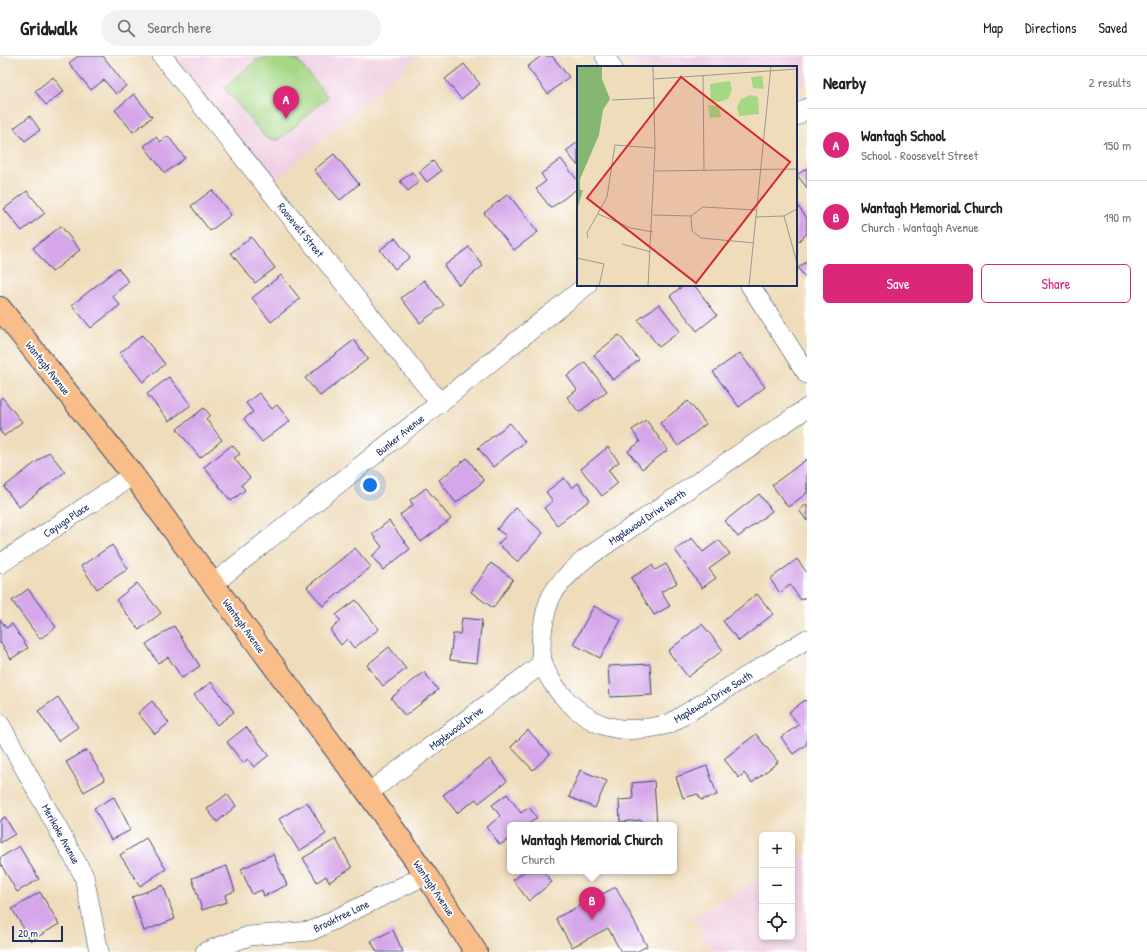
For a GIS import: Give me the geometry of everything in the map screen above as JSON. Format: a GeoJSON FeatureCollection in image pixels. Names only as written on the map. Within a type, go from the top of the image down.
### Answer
{"type":"FeatureCollection","features":[{"type":"Feature","properties":{"kind":"main road","name":"Wantagh Avenue"},"geometry":{"type":"LineString","coordinates":[[0,308],[133,475],[214,584],[368,793],[426,875],[476,952]]}},
{"type":"Feature","properties":{"kind":"street","name":"Roosevelt Street"},"geometry":{"type":"LineString","coordinates":[[162,56],[440,403]]}},
{"type":"Feature","properties":{"kind":"street"},"geometry":{"type":"LineString","coordinates":[[605,56],[611,66]]}},
{"type":"Feature","properties":{"kind":"street"},"geometry":{"type":"LineString","coordinates":[[797,115],[807,108]]}},
{"type":"Feature","properties":{"kind":"street","name":"Bunker Avenue"},"geometry":{"type":"LineString","coordinates":[[214,584],[585,286]]}},
{"type":"Feature","properties":{"kind":"street"},"geometry":{"type":"LineString","coordinates":[[751,286],[807,374]]}},
{"type":"Feature","properties":{"kind":"street","name":"Maplewood Drive North"},"geometry":{"type":"LineString","coordinates":[[543,663],[542,638],[544,616],[552,596],[567,575],[585,559],[807,408]]}},
{"type":"Feature","properties":{"kind":"street","name":"Cayuga Place"},"geometry":{"type":"LineString","coordinates":[[0,564],[133,475]]}},
{"type":"Feature","properties":{"kind":"street","name":"Maplewood Drive South"},"geometry":{"type":"LineString","coordinates":[[543,663],[553,682],[567,701],[585,716],[604,725],[624,730],[647,729],[669,724],[689,713],[807,639]]}},
{"type":"Feature","properties":{"kind":"street","name":"Maplewood Drive"},"geometry":{"type":"LineString","coordinates":[[368,793],[543,663]]}},
{"type":"Feature","properties":{"kind":"street","name":"Merikoke Avenue"},"geometry":{"type":"LineString","coordinates":[[0,724],[84,876],[99,952]]}},
{"type":"Feature","properties":{"kind":"street","name":"Brooktree Lane"},"geometry":{"type":"LineString","coordinates":[[205,952],[249,936],[311,931],[426,875]]}},
{"type":"Feature","properties":{"kind":"shaded area"},"geometry":{"type":"Polygon","coordinates":[[[176,56],[418,56],[274,182],[176,56]]]}},
{"type":"Feature","properties":{"kind":"shaded area"},"geometry":{"type":"Polygon","coordinates":[[[623,56],[807,56],[807,80],[797,88],[797,66],[629,66],[623,56]]]}},
{"type":"Feature","properties":{"kind":"shaded area"},"geometry":{"type":"Polygon","coordinates":[[[807,853],[807,952],[713,952],[693,917],[759,880],[759,940],[795,940],[795,859],[807,853]]]}},
{"type":"Feature","properties":{"kind":"green space"},"geometry":{"type":"Polygon","coordinates":[[[271,56],[283,56],[297,60],[328,97],[279,140],[266,138],[224,88],[257,60],[271,56]]]}},
{"type":"Feature","properties":{"kind":"building"},"geometry":{"type":"Polygon","coordinates":[[[78,56],[103,56],[126,86],[116,94],[104,80],[91,90],[69,63],[78,56]]]}},
{"type":"Feature","properties":{"kind":"building"},"geometry":{"type":"Polygon","coordinates":[[[541,56],[552,56],[569,77],[548,94],[527,67],[541,56]]]}},
{"type":"Feature","properties":{"kind":"building"},"geometry":{"type":"Polygon","coordinates":[[[464,64],[480,84],[461,99],[445,79],[464,64]]]}},
{"type":"Feature","properties":{"kind":"building"},"geometry":{"type":"Polygon","coordinates":[[[53,77],[64,91],[46,105],[35,91],[53,77]]]}},
{"type":"Feature","properties":{"kind":"building"},"geometry":{"type":"Polygon","coordinates":[[[134,94],[152,117],[133,132],[115,110],[134,94]]]}},
{"type":"Feature","properties":{"kind":"building"},"geometry":{"type":"Polygon","coordinates":[[[30,116],[40,130],[25,141],[14,128],[30,116]]]}},
{"type":"Feature","properties":{"kind":"building"},"geometry":{"type":"Polygon","coordinates":[[[168,136],[185,158],[165,173],[144,146],[156,137],[160,142],[168,136]]]}},
{"type":"Feature","properties":{"kind":"building"},"geometry":{"type":"Polygon","coordinates":[[[577,143],[577,165],[566,151],[577,143]]]}},
{"type":"Feature","properties":{"kind":"building"},"geometry":{"type":"Polygon","coordinates":[[[334,154],[359,184],[340,200],[314,170],[334,154]]]}},
{"type":"Feature","properties":{"kind":"building"},"geometry":{"type":"Polygon","coordinates":[[[561,159],[577,180],[577,189],[551,208],[536,189],[546,181],[541,174],[561,159]]]}},
{"type":"Feature","properties":{"kind":"building"},"geometry":{"type":"Polygon","coordinates":[[[433,161],[441,171],[427,182],[419,172],[433,161]]]}},
{"type":"Feature","properties":{"kind":"building"},"geometry":{"type":"Polygon","coordinates":[[[807,168],[807,188],[797,175],[807,168]]]}},
{"type":"Feature","properties":{"kind":"building"},"geometry":{"type":"Polygon","coordinates":[[[412,172],[419,182],[408,191],[400,181],[412,172]]]}},
{"type":"Feature","properties":{"kind":"building"},"geometry":{"type":"Polygon","coordinates":[[[212,190],[231,215],[210,231],[191,206],[212,190]]]}},
{"type":"Feature","properties":{"kind":"building"},"geometry":{"type":"Polygon","coordinates":[[[27,191],[45,213],[22,231],[4,209],[27,191]]]}},
{"type":"Feature","properties":{"kind":"building"},"geometry":{"type":"Polygon","coordinates":[[[508,194],[538,232],[514,250],[484,213],[508,194]]]}},
{"type":"Feature","properties":{"kind":"building"},"geometry":{"type":"Polygon","coordinates":[[[797,205],[807,218],[807,234],[797,242],[797,205]]]}},
{"type":"Feature","properties":{"kind":"building"},"geometry":{"type":"Polygon","coordinates":[[[61,226],[80,250],[52,272],[33,248],[61,226]]]}},
{"type":"Feature","properties":{"kind":"building"},"geometry":{"type":"Polygon","coordinates":[[[251,237],[275,268],[255,283],[231,253],[251,237]]]}},
{"type":"Feature","properties":{"kind":"building"},"geometry":{"type":"Polygon","coordinates":[[[395,238],[410,257],[395,269],[380,250],[395,238]]]}},
{"type":"Feature","properties":{"kind":"building"},"geometry":{"type":"Polygon","coordinates":[[[469,247],[483,266],[459,285],[444,266],[469,247]]]}},
{"type":"Feature","properties":{"kind":"building"},"geometry":{"type":"Polygon","coordinates":[[[807,261],[807,280],[798,268],[807,261]]]}},
{"type":"Feature","properties":{"kind":"building"},"geometry":{"type":"Polygon","coordinates":[[[118,268],[129,282],[112,296],[120,305],[91,328],[72,305],[118,268]]]}},
{"type":"Feature","properties":{"kind":"building"},"geometry":{"type":"Polygon","coordinates":[[[281,275],[300,299],[271,322],[252,298],[281,275]]]}},
{"type":"Feature","properties":{"kind":"building"},"geometry":{"type":"Polygon","coordinates":[[[424,280],[444,305],[420,323],[401,298],[424,280]]]}},
{"type":"Feature","properties":{"kind":"building"},"geometry":{"type":"Polygon","coordinates":[[[683,286],[695,286],[717,315],[697,331],[670,296],[683,286]]]}},
{"type":"Feature","properties":{"kind":"building"},"geometry":{"type":"Polygon","coordinates":[[[659,304],[680,331],[659,347],[638,320],[659,304]]]}},
{"type":"Feature","properties":{"kind":"building"},"geometry":{"type":"Polygon","coordinates":[[[142,335],[165,364],[143,382],[120,353],[142,335]]]}},
{"type":"Feature","properties":{"kind":"building"},"geometry":{"type":"Polygon","coordinates":[[[619,335],[639,360],[613,380],[594,355],[619,335]]]}},
{"type":"Feature","properties":{"kind":"building"},"geometry":{"type":"Polygon","coordinates":[[[354,340],[368,359],[320,396],[305,378],[354,340]]]}},
{"type":"Feature","properties":{"kind":"building"},"geometry":{"type":"Polygon","coordinates":[[[740,353],[765,387],[739,407],[713,372],[740,353]]]}},
{"type":"Feature","properties":{"kind":"building"},"geometry":{"type":"Polygon","coordinates":[[[585,362],[607,391],[579,412],[567,397],[577,390],[567,376],[585,362]]]}},
{"type":"Feature","properties":{"kind":"building"},"geometry":{"type":"Polygon","coordinates":[[[169,377],[191,405],[169,421],[147,394],[169,377]]]}},
{"type":"Feature","properties":{"kind":"building"},"geometry":{"type":"Polygon","coordinates":[[[259,393],[272,409],[277,405],[290,421],[262,442],[244,419],[253,412],[246,403],[259,393]]]}},
{"type":"Feature","properties":{"kind":"building"},"geometry":{"type":"Polygon","coordinates":[[[2,397],[22,422],[4,436],[0,431],[0,399],[2,397]]]}},
{"type":"Feature","properties":{"kind":"building"},"geometry":{"type":"Polygon","coordinates":[[[688,401],[706,424],[678,446],[660,423],[688,401]]]}},
{"type":"Feature","properties":{"kind":"building"},"geometry":{"type":"Polygon","coordinates":[[[204,408],[210,415],[206,419],[222,440],[200,458],[177,429],[204,408]]]}},
{"type":"Feature","properties":{"kind":"building"},"geometry":{"type":"Polygon","coordinates":[[[646,420],[668,450],[642,469],[628,451],[640,442],[632,430],[646,420]]]}},
{"type":"Feature","properties":{"kind":"building"},"geometry":{"type":"Polygon","coordinates":[[[510,423],[525,442],[493,467],[478,448],[510,423]]]}},
{"type":"Feature","properties":{"kind":"building"},"geometry":{"type":"Polygon","coordinates":[[[232,445],[240,454],[234,458],[250,478],[241,485],[245,490],[231,501],[204,467],[232,445]]]}},
{"type":"Feature","properties":{"kind":"building"},"geometry":{"type":"Polygon","coordinates":[[[608,447],[619,462],[608,470],[618,483],[602,496],[581,469],[608,447]]]}},
{"type":"Feature","properties":{"kind":"building"},"geometry":{"type":"Polygon","coordinates":[[[49,452],[65,472],[19,507],[4,487],[49,452]]]}},
{"type":"Feature","properties":{"kind":"building"},"geometry":{"type":"Polygon","coordinates":[[[467,458],[484,481],[456,503],[439,480],[467,458]]]}},
{"type":"Feature","properties":{"kind":"building"},"geometry":{"type":"Polygon","coordinates":[[[807,459],[807,493],[788,507],[772,485],[807,459]]]}},
{"type":"Feature","properties":{"kind":"building"},"geometry":{"type":"Polygon","coordinates":[[[564,478],[572,488],[578,483],[590,500],[557,525],[544,508],[553,501],[546,492],[564,478]]]}},
{"type":"Feature","properties":{"kind":"building"},"geometry":{"type":"Polygon","coordinates":[[[426,488],[451,519],[421,542],[400,515],[413,505],[410,500],[426,488]]]}},
{"type":"Feature","properties":{"kind":"building"},"geometry":{"type":"Polygon","coordinates":[[[759,494],[772,511],[738,537],[725,521],[759,494]]]}},
{"type":"Feature","properties":{"kind":"building"},"geometry":{"type":"Polygon","coordinates":[[[807,504],[807,521],[799,510],[807,504]]]}},
{"type":"Feature","properties":{"kind":"building"},"geometry":{"type":"Polygon","coordinates":[[[516,508],[543,533],[518,562],[498,544],[506,536],[497,529],[516,508]]]}},
{"type":"Feature","properties":{"kind":"building"},"geometry":{"type":"Polygon","coordinates":[[[389,521],[410,549],[383,570],[372,556],[382,547],[372,534],[389,521]]]}},
{"type":"Feature","properties":{"kind":"building"},"geometry":{"type":"Polygon","coordinates":[[[692,538],[703,552],[719,540],[730,554],[709,569],[716,578],[702,588],[675,550],[692,538]]]}},
{"type":"Feature","properties":{"kind":"building"},"geometry":{"type":"Polygon","coordinates":[[[112,545],[128,569],[97,589],[81,566],[112,545]]]}},
{"type":"Feature","properties":{"kind":"building"},"geometry":{"type":"Polygon","coordinates":[[[355,548],[371,567],[323,606],[307,587],[355,548]]]}},
{"type":"Feature","properties":{"kind":"building"},"geometry":{"type":"Polygon","coordinates":[[[797,559],[807,573],[807,596],[801,600],[790,585],[780,593],[770,579],[797,559]]]}},
{"type":"Feature","properties":{"kind":"building"},"geometry":{"type":"Polygon","coordinates":[[[491,563],[513,579],[493,608],[471,592],[491,563]]]}},
{"type":"Feature","properties":{"kind":"building"},"geometry":{"type":"Polygon","coordinates":[[[666,564],[677,583],[661,592],[670,606],[654,615],[631,578],[652,565],[655,570],[666,564]]]}},
{"type":"Feature","properties":{"kind":"building"},"geometry":{"type":"Polygon","coordinates":[[[137,583],[161,613],[139,630],[116,600],[137,583]]]}},
{"type":"Feature","properties":{"kind":"building"},"geometry":{"type":"Polygon","coordinates":[[[28,589],[56,627],[40,639],[12,601],[28,589]]]}},
{"type":"Feature","properties":{"kind":"building"},"geometry":{"type":"Polygon","coordinates":[[[757,594],[773,614],[739,641],[723,621],[757,594]]]}},
{"type":"Feature","properties":{"kind":"building"},"geometry":{"type":"Polygon","coordinates":[[[356,600],[379,629],[354,648],[347,639],[341,645],[330,630],[341,621],[336,615],[356,600]]]}},
{"type":"Feature","properties":{"kind":"building"},"geometry":{"type":"Polygon","coordinates":[[[594,606],[621,620],[600,658],[573,644],[594,606]]]}},
{"type":"Feature","properties":{"kind":"building"},"geometry":{"type":"Polygon","coordinates":[[[462,618],[482,620],[477,663],[450,660],[453,634],[460,634],[462,618]]]}},
{"type":"Feature","properties":{"kind":"building"},"geometry":{"type":"Polygon","coordinates":[[[0,619],[6,628],[12,624],[28,648],[11,659],[1,643],[0,644],[0,619]]]}},
{"type":"Feature","properties":{"kind":"building"},"geometry":{"type":"Polygon","coordinates":[[[702,624],[723,650],[688,677],[668,651],[702,624]]]}},
{"type":"Feature","properties":{"kind":"building"},"geometry":{"type":"Polygon","coordinates":[[[174,626],[200,666],[182,678],[168,657],[158,663],[146,644],[174,626]]]}},
{"type":"Feature","properties":{"kind":"building"},"geometry":{"type":"Polygon","coordinates":[[[389,647],[406,669],[383,686],[367,665],[389,647]]]}},
{"type":"Feature","properties":{"kind":"building"},"geometry":{"type":"Polygon","coordinates":[[[650,664],[652,695],[610,697],[608,666],[650,664]]]}},
{"type":"Feature","properties":{"kind":"building"},"geometry":{"type":"Polygon","coordinates":[[[424,672],[438,690],[405,716],[391,698],[424,672]]]}},
{"type":"Feature","properties":{"kind":"building"},"geometry":{"type":"Polygon","coordinates":[[[211,682],[234,712],[217,725],[194,695],[211,682]]]}},
{"type":"Feature","properties":{"kind":"building"},"geometry":{"type":"Polygon","coordinates":[[[58,697],[78,727],[58,741],[38,711],[58,697]]]}},
{"type":"Feature","properties":{"kind":"building"},"geometry":{"type":"Polygon","coordinates":[[[805,700],[807,703],[807,744],[793,754],[781,737],[799,725],[789,712],[805,700]]]}},
{"type":"Feature","properties":{"kind":"building"},"geometry":{"type":"Polygon","coordinates":[[[152,701],[169,723],[155,734],[138,713],[152,701]]]}},
{"type":"Feature","properties":{"kind":"building"},"geometry":{"type":"Polygon","coordinates":[[[246,727],[269,755],[254,767],[248,759],[243,763],[227,742],[246,727]]]}},
{"type":"Feature","properties":{"kind":"building"},"geometry":{"type":"Polygon","coordinates":[[[528,730],[550,754],[533,770],[511,747],[528,730]]]}},
{"type":"Feature","properties":{"kind":"building"},"geometry":{"type":"Polygon","coordinates":[[[756,734],[778,762],[752,783],[744,773],[739,778],[724,759],[756,734]]]}},
{"type":"Feature","properties":{"kind":"building"},"geometry":{"type":"Polygon","coordinates":[[[87,750],[105,780],[84,792],[66,762],[87,750]]]}},
{"type":"Feature","properties":{"kind":"building"},"geometry":{"type":"Polygon","coordinates":[[[490,759],[507,781],[479,803],[476,799],[457,813],[443,795],[490,759]]]}},
{"type":"Feature","properties":{"kind":"building"},"geometry":{"type":"Polygon","coordinates":[[[707,766],[717,795],[701,800],[698,794],[683,798],[676,777],[707,766]]]}},
{"type":"Feature","properties":{"kind":"building"},"geometry":{"type":"Polygon","coordinates":[[[580,770],[607,781],[595,808],[569,797],[580,770]]]}},
{"type":"Feature","properties":{"kind":"building"},"geometry":{"type":"Polygon","coordinates":[[[654,781],[657,822],[641,822],[641,820],[620,822],[619,800],[633,799],[632,783],[654,781]]]}},
{"type":"Feature","properties":{"kind":"building"},"geometry":{"type":"Polygon","coordinates":[[[227,794],[236,806],[217,822],[207,809],[227,794]]]}},
{"type":"Feature","properties":{"kind":"building"},"geometry":{"type":"Polygon","coordinates":[[[507,794],[521,813],[529,807],[537,818],[531,822],[507,822],[507,840],[500,845],[487,827],[500,816],[492,805],[507,794]]]}},
{"type":"Feature","properties":{"kind":"building"},"geometry":{"type":"Polygon","coordinates":[[[114,797],[131,830],[111,840],[94,808],[114,797]]]}},
{"type":"Feature","properties":{"kind":"building"},"geometry":{"type":"Polygon","coordinates":[[[307,802],[326,834],[299,851],[279,819],[307,802]]]}},
{"type":"Feature","properties":{"kind":"building"},"geometry":{"type":"Polygon","coordinates":[[[5,817],[15,834],[0,843],[0,820],[5,817]]]}},
{"type":"Feature","properties":{"kind":"building"},"geometry":{"type":"Polygon","coordinates":[[[146,838],[166,869],[140,886],[120,855],[146,838]]]}},
{"type":"Feature","properties":{"kind":"building"},"geometry":{"type":"Polygon","coordinates":[[[336,839],[352,868],[329,882],[326,876],[317,882],[303,858],[336,839]]]}},
{"type":"Feature","properties":{"kind":"building"},"geometry":{"type":"Polygon","coordinates":[[[19,846],[39,879],[17,892],[0,863],[0,858],[19,846]]]}},
{"type":"Feature","properties":{"kind":"building"},"geometry":{"type":"Polygon","coordinates":[[[273,854],[287,885],[264,896],[262,890],[252,894],[241,869],[273,854]]]}},
{"type":"Feature","properties":{"kind":"building"},"geometry":{"type":"Polygon","coordinates":[[[227,866],[235,891],[225,895],[227,902],[202,910],[192,878],[227,866]]]}},
{"type":"Feature","properties":{"kind":"building"},"geometry":{"type":"Polygon","coordinates":[[[521,874],[545,874],[552,882],[529,901],[513,880],[521,874]]]}},
{"type":"Feature","properties":{"kind":"building"},"geometry":{"type":"Polygon","coordinates":[[[163,885],[175,919],[144,931],[132,897],[163,885]]]}},
{"type":"Feature","properties":{"kind":"building"},"geometry":{"type":"Polygon","coordinates":[[[616,887],[647,946],[636,952],[621,952],[608,928],[572,947],[556,918],[616,887]]]}},
{"type":"Feature","properties":{"kind":"building"},"geometry":{"type":"Polygon","coordinates":[[[40,892],[59,924],[31,941],[12,909],[40,892]]]}},
{"type":"Feature","properties":{"kind":"building"},"geometry":{"type":"Polygon","coordinates":[[[393,930],[403,952],[377,952],[371,941],[393,930]]]}},
{"type":"Feature","properties":{"kind":"place","name":"Wantagh School"},"geometry":{"type":"Point","coordinates":[286,119]}},
{"type":"Feature","properties":{"kind":"place","name":"Wantagh Memorial Church"},"geometry":{"type":"Point","coordinates":[592,920]}}]}
